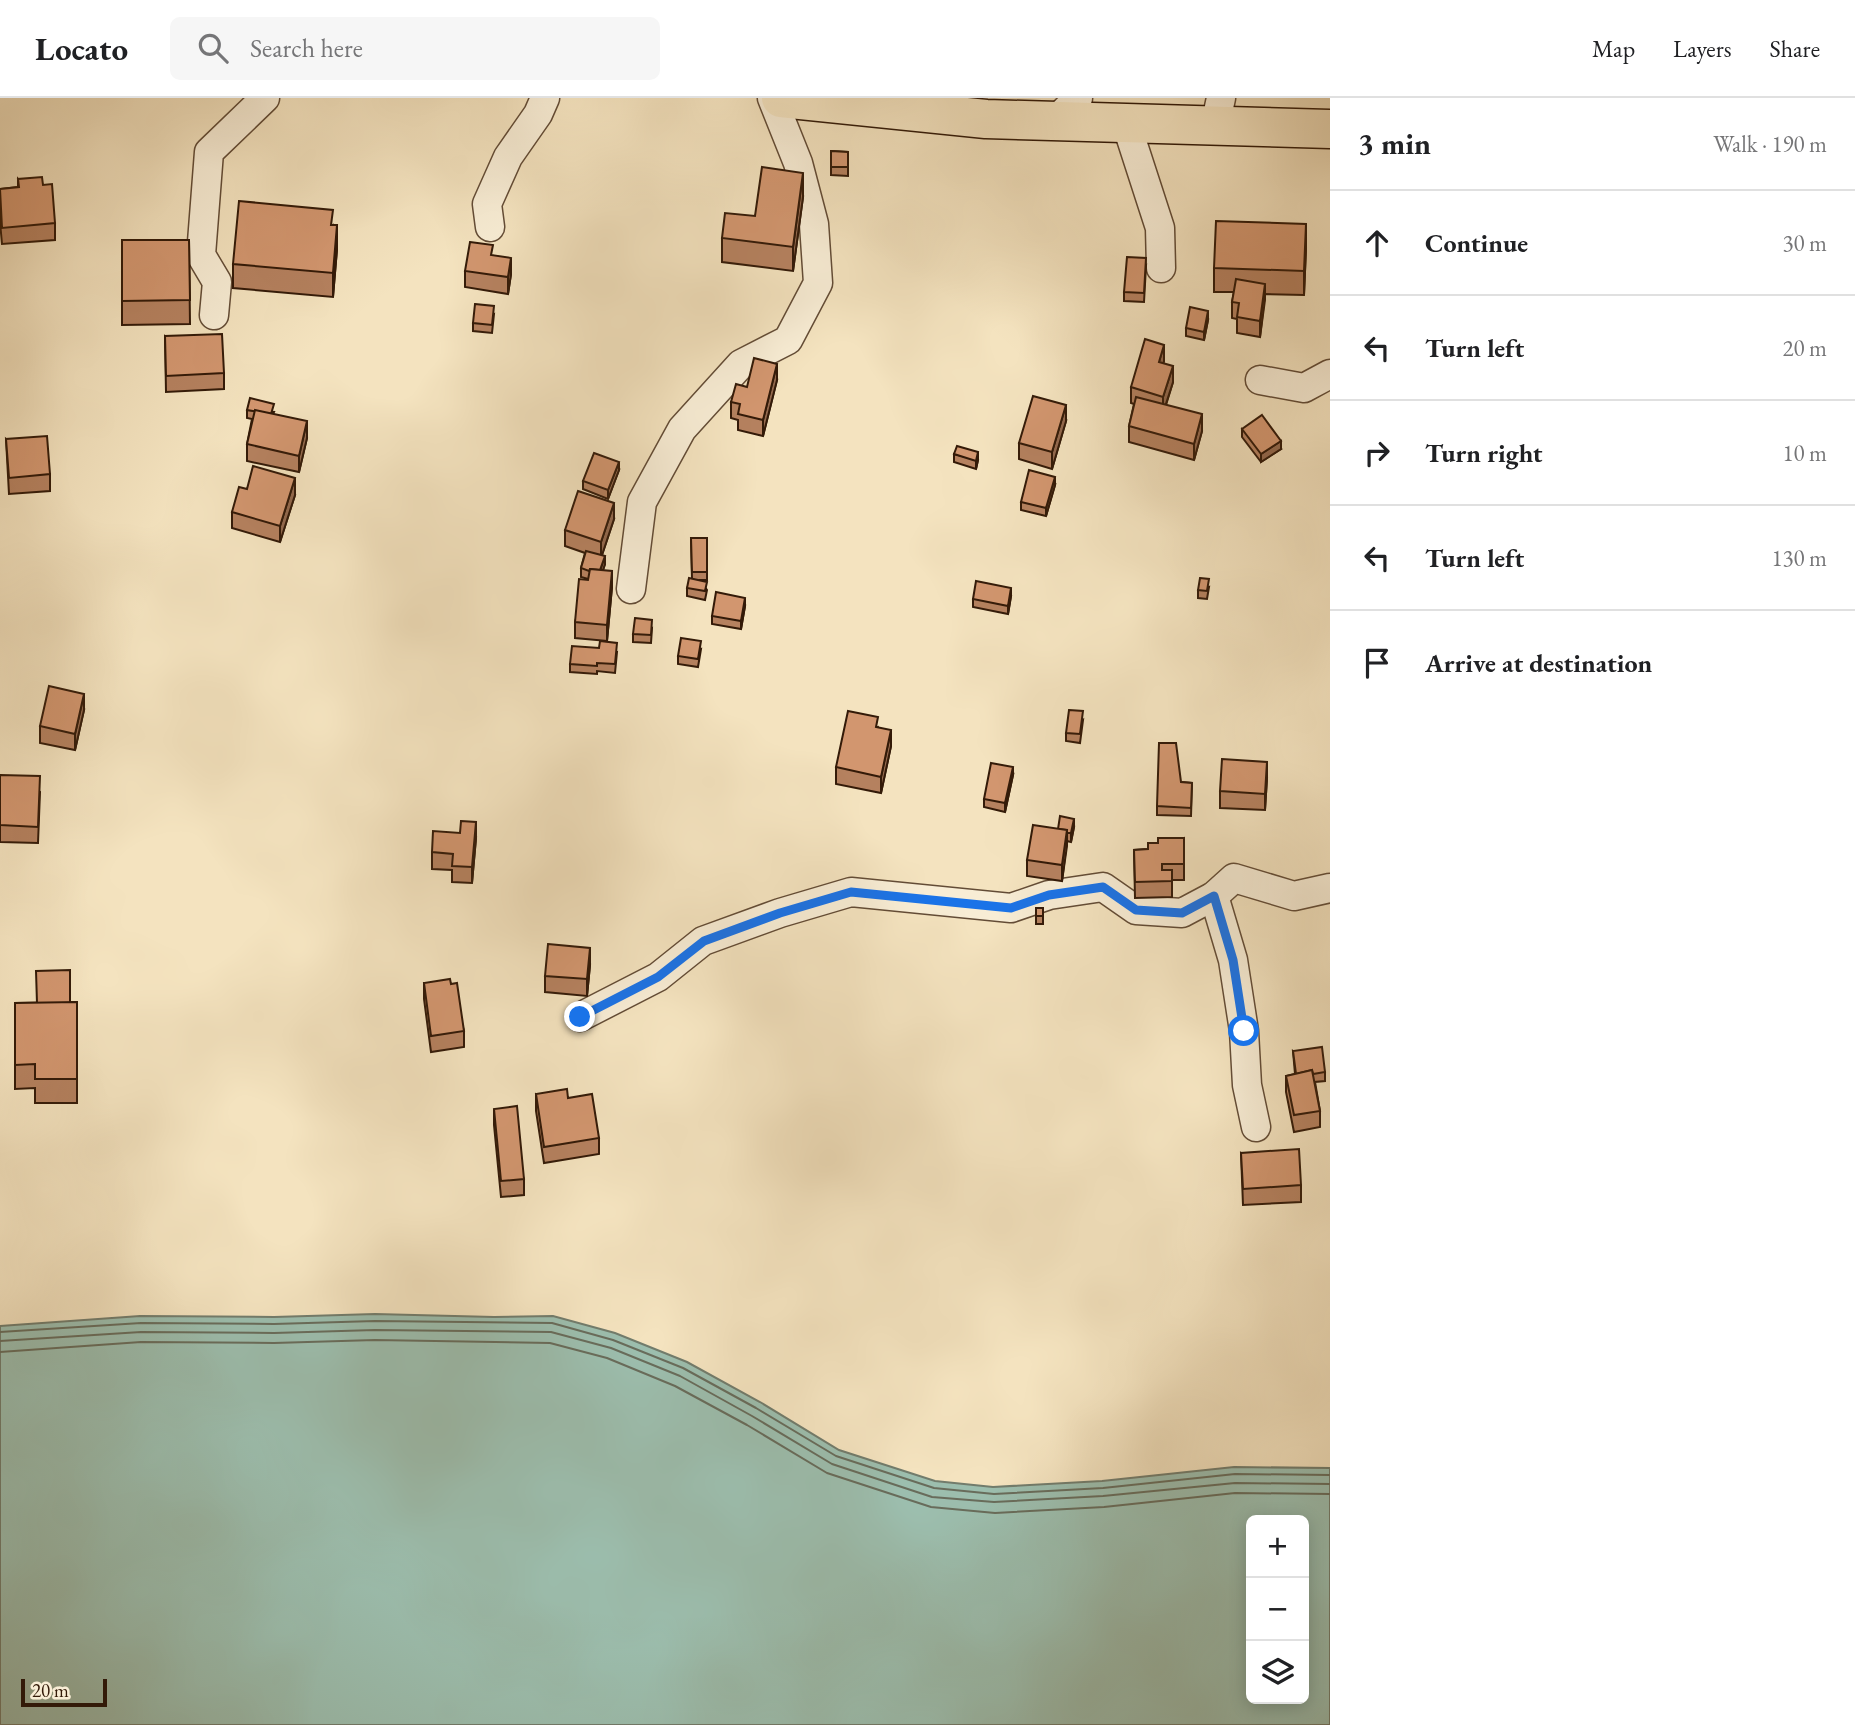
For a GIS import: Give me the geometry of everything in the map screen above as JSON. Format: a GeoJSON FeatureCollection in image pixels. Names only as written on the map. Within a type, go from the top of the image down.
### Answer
{"type":"FeatureCollection","features":[{"type":"Feature","properties":{"kind":"main road"},"geometry":{"type":"LineString","coordinates":[[781,98],[986,119],[1066,110],[1126,124],[1218,112],[1330,130]]}},
{"type":"Feature","properties":{"kind":"street"},"geometry":{"type":"LineString","coordinates":[[214,315],[217,282],[201,255],[209,152],[265,98]]}},
{"type":"Feature","properties":{"kind":"street"},"geometry":{"type":"LineString","coordinates":[[490,227],[487,204],[509,157],[538,114],[545,98]]}},
{"type":"Feature","properties":{"kind":"street"},"geometry":{"type":"LineString","coordinates":[[631,589],[642,502],[682,429],[741,364],[788,340],[818,283],[814,224],[798,163],[772,98]]}},
{"type":"Feature","properties":{"kind":"street"},"geometry":{"type":"LineString","coordinates":[[1126,124],[1160,228],[1160,268]]}},
{"type":"Feature","properties":{"kind":"street"},"geometry":{"type":"LineString","coordinates":[[1260,380],[1304,388],[1330,374]]}},
{"type":"Feature","properties":{"kind":"street"},"geometry":{"type":"LineString","coordinates":[[580,1017],[658,977],[704,941],[780,913],[851,892],[1011,908],[1049,895],[1103,887],[1136,910],[1182,913],[1214,896],[1234,878],[1294,896],[1330,888]]}},
{"type":"Feature","properties":{"kind":"street"},"geometry":{"type":"LineString","coordinates":[[1214,896],[1233,960],[1244,1031],[1247,1085],[1256,1127]]}},
{"type":"Feature","properties":{"kind":"water"},"geometry":{"type":"Polygon","coordinates":[[[140,1316],[553,1316],[615,1333],[687,1362],[839,1450],[935,1481],[993,1487],[1102,1481],[1234,1467],[1330,1468],[1330,1725],[0,1725],[0,1326],[140,1316]]]}},
{"type":"Feature","properties":{"kind":"building"},"geometry":{"type":"Polygon","coordinates":[[[831,151],[848,152],[848,167],[831,167],[831,151]]]}},
{"type":"Feature","properties":{"kind":"building"},"geometry":{"type":"Polygon","coordinates":[[[762,167],[803,173],[793,247],[722,238],[725,213],[755,216],[762,167]]]}},
{"type":"Feature","properties":{"kind":"building"},"geometry":{"type":"Polygon","coordinates":[[[42,177],[43,185],[52,184],[55,223],[2,228],[0,189],[19,187],[18,179],[42,177]]]}},
{"type":"Feature","properties":{"kind":"building"},"geometry":{"type":"Polygon","coordinates":[[[239,201],[333,210],[331,225],[337,225],[333,273],[233,264],[239,201]]]}},
{"type":"Feature","properties":{"kind":"building"},"geometry":{"type":"Polygon","coordinates":[[[1216,221],[1306,224],[1304,271],[1214,268],[1216,221]]]}},
{"type":"Feature","properties":{"kind":"building"},"geometry":{"type":"Polygon","coordinates":[[[122,240],[189,240],[190,300],[122,301],[122,240]]]}},
{"type":"Feature","properties":{"kind":"building"},"geometry":{"type":"Polygon","coordinates":[[[470,242],[493,245],[491,255],[511,258],[508,277],[465,271],[470,242]]]}},
{"type":"Feature","properties":{"kind":"building"},"geometry":{"type":"Polygon","coordinates":[[[1127,257],[1146,258],[1144,293],[1124,292],[1127,257]]]}},
{"type":"Feature","properties":{"kind":"building"},"geometry":{"type":"Polygon","coordinates":[[[1236,279],[1265,284],[1260,321],[1237,317],[1239,303],[1232,302],[1236,279]]]}},
{"type":"Feature","properties":{"kind":"building"},"geometry":{"type":"Polygon","coordinates":[[[475,304],[494,306],[492,325],[473,323],[475,304]]]}},
{"type":"Feature","properties":{"kind":"building"},"geometry":{"type":"Polygon","coordinates":[[[1190,307],[1208,311],[1204,332],[1186,328],[1190,307]]]}},
{"type":"Feature","properties":{"kind":"building"},"geometry":{"type":"Polygon","coordinates":[[[222,334],[224,373],[166,376],[165,336],[222,334]]]}},
{"type":"Feature","properties":{"kind":"building"},"geometry":{"type":"Polygon","coordinates":[[[1145,339],[1164,345],[1159,362],[1173,366],[1163,397],[1131,387],[1145,339]]]}},
{"type":"Feature","properties":{"kind":"building"},"geometry":{"type":"Polygon","coordinates":[[[754,358],[777,364],[763,420],[738,414],[740,404],[731,402],[736,384],[747,387],[754,358]]]}},
{"type":"Feature","properties":{"kind":"building"},"geometry":{"type":"Polygon","coordinates":[[[1033,396],[1066,405],[1052,452],[1019,443],[1033,396]]]}},
{"type":"Feature","properties":{"kind":"building"},"geometry":{"type":"Polygon","coordinates":[[[1136,397],[1202,414],[1194,444],[1129,426],[1136,397]]]}},
{"type":"Feature","properties":{"kind":"building"},"geometry":{"type":"Polygon","coordinates":[[[250,398],[274,404],[271,414],[247,410],[250,398]]]}},
{"type":"Feature","properties":{"kind":"building"},"geometry":{"type":"Polygon","coordinates":[[[255,410],[307,421],[299,456],[247,444],[255,410]]]}},
{"type":"Feature","properties":{"kind":"building"},"geometry":{"type":"Polygon","coordinates":[[[1262,415],[1281,441],[1261,454],[1242,429],[1262,415]]]}},
{"type":"Feature","properties":{"kind":"building"},"geometry":{"type":"Polygon","coordinates":[[[47,436],[50,474],[9,478],[6,439],[47,436]]]}},
{"type":"Feature","properties":{"kind":"building"},"geometry":{"type":"Polygon","coordinates":[[[957,446],[978,452],[976,461],[954,454],[957,446]]]}},
{"type":"Feature","properties":{"kind":"building"},"geometry":{"type":"Polygon","coordinates":[[[594,453],[619,462],[608,490],[583,481],[594,453]]]}},
{"type":"Feature","properties":{"kind":"building"},"geometry":{"type":"Polygon","coordinates":[[[253,466],[295,478],[280,526],[232,512],[239,487],[247,489],[253,466]]]}},
{"type":"Feature","properties":{"kind":"building"},"geometry":{"type":"Polygon","coordinates":[[[1029,470],[1055,477],[1046,508],[1021,502],[1029,470]]]}},
{"type":"Feature","properties":{"kind":"building"},"geometry":{"type":"Polygon","coordinates":[[[578,491],[614,503],[601,542],[565,530],[578,491]]]}},
{"type":"Feature","properties":{"kind":"building"},"geometry":{"type":"Polygon","coordinates":[[[691,538],[707,538],[707,572],[692,572],[691,538]]]}},
{"type":"Feature","properties":{"kind":"building"},"geometry":{"type":"Polygon","coordinates":[[[586,551],[605,556],[600,570],[589,571],[581,568],[586,551]]]}},
{"type":"Feature","properties":{"kind":"building"},"geometry":{"type":"Polygon","coordinates":[[[590,569],[612,571],[607,625],[575,622],[579,579],[588,580],[590,569]]]}},
{"type":"Feature","properties":{"kind":"building"},"geometry":{"type":"Polygon","coordinates":[[[689,578],[707,582],[705,591],[687,588],[689,578]]]}},
{"type":"Feature","properties":{"kind":"building"},"geometry":{"type":"Polygon","coordinates":[[[1200,578],[1209,579],[1207,591],[1198,590],[1200,578]]]}},
{"type":"Feature","properties":{"kind":"building"},"geometry":{"type":"Polygon","coordinates":[[[976,581],[1011,588],[1008,606],[973,599],[976,581]]]}},
{"type":"Feature","properties":{"kind":"building"},"geometry":{"type":"Polygon","coordinates":[[[716,592],[745,598],[741,621],[712,616],[716,592]]]}},
{"type":"Feature","properties":{"kind":"building"},"geometry":{"type":"Polygon","coordinates":[[[635,618],[652,620],[651,635],[633,634],[635,618]]]}},
{"type":"Feature","properties":{"kind":"building"},"geometry":{"type":"Polygon","coordinates":[[[681,638],[701,641],[698,659],[678,656],[681,638]]]}},
{"type":"Feature","properties":{"kind":"building"},"geometry":{"type":"Polygon","coordinates":[[[600,641],[617,643],[615,664],[570,664],[572,646],[599,648],[600,641]]]}},
{"type":"Feature","properties":{"kind":"building"},"geometry":{"type":"Polygon","coordinates":[[[49,686],[84,694],[75,734],[40,726],[49,686]]]}},
{"type":"Feature","properties":{"kind":"building"},"geometry":{"type":"Polygon","coordinates":[[[1069,710],[1083,711],[1080,734],[1066,733],[1069,710]]]}},
{"type":"Feature","properties":{"kind":"building"},"geometry":{"type":"Polygon","coordinates":[[[848,711],[878,717],[876,727],[891,730],[881,777],[836,767],[848,711]]]}},
{"type":"Feature","properties":{"kind":"building"},"geometry":{"type":"Polygon","coordinates":[[[1159,743],[1176,743],[1181,782],[1192,783],[1191,808],[1157,806],[1159,743]]]}},
{"type":"Feature","properties":{"kind":"building"},"geometry":{"type":"Polygon","coordinates":[[[1222,759],[1267,762],[1265,794],[1220,791],[1222,759]]]}},
{"type":"Feature","properties":{"kind":"building"},"geometry":{"type":"Polygon","coordinates":[[[991,763],[1013,767],[1005,803],[984,799],[991,763]]]}},
{"type":"Feature","properties":{"kind":"building"},"geometry":{"type":"Polygon","coordinates":[[[0,775],[40,776],[38,827],[0,825],[0,775]]]}},
{"type":"Feature","properties":{"kind":"building"},"geometry":{"type":"Polygon","coordinates":[[[1060,816],[1074,819],[1071,833],[1058,829],[1060,816]]]}},
{"type":"Feature","properties":{"kind":"building"},"geometry":{"type":"Polygon","coordinates":[[[461,821],[476,822],[472,867],[452,866],[453,854],[432,852],[433,831],[460,833],[461,821]]]}},
{"type":"Feature","properties":{"kind":"building"},"geometry":{"type":"Polygon","coordinates":[[[1033,825],[1067,830],[1062,865],[1027,860],[1033,825]]]}},
{"type":"Feature","properties":{"kind":"building"},"geometry":{"type":"Polygon","coordinates":[[[1158,838],[1184,838],[1184,864],[1162,864],[1162,870],[1172,870],[1172,881],[1135,882],[1134,850],[1148,849],[1148,843],[1158,843],[1158,838]]]}},
{"type":"Feature","properties":{"kind":"building"},"geometry":{"type":"Polygon","coordinates":[[[1036,908],[1043,908],[1043,916],[1036,916],[1036,908]]]}},
{"type":"Feature","properties":{"kind":"building"},"geometry":{"type":"Polygon","coordinates":[[[548,944],[590,948],[587,979],[545,976],[548,944]]]}},
{"type":"Feature","properties":{"kind":"building"},"geometry":{"type":"Polygon","coordinates":[[[70,970],[70,1003],[37,1003],[36,971],[70,970]]]}},
{"type":"Feature","properties":{"kind":"building"},"geometry":{"type":"Polygon","coordinates":[[[450,979],[451,984],[457,983],[464,1031],[431,1036],[424,983],[450,979]]]}},
{"type":"Feature","properties":{"kind":"building"},"geometry":{"type":"Polygon","coordinates":[[[77,1002],[77,1079],[35,1079],[35,1064],[15,1065],[15,1003],[77,1002]]]}},
{"type":"Feature","properties":{"kind":"building"},"geometry":{"type":"Polygon","coordinates":[[[1322,1047],[1325,1072],[1313,1074],[1312,1070],[1296,1074],[1293,1051],[1322,1047]]]}},
{"type":"Feature","properties":{"kind":"building"},"geometry":{"type":"Polygon","coordinates":[[[1312,1070],[1320,1111],[1294,1115],[1286,1076],[1312,1070]]]}},
{"type":"Feature","properties":{"kind":"building"},"geometry":{"type":"Polygon","coordinates":[[[567,1089],[568,1098],[592,1094],[599,1138],[544,1147],[536,1094],[567,1089]]]}},
{"type":"Feature","properties":{"kind":"building"},"geometry":{"type":"Polygon","coordinates":[[[517,1106],[524,1179],[501,1181],[494,1109],[517,1106]]]}},
{"type":"Feature","properties":{"kind":"building"},"geometry":{"type":"Polygon","coordinates":[[[1299,1149],[1301,1185],[1243,1189],[1241,1153],[1299,1149]]]}},
{"type":"Feature","properties":{"kind":"route"},"geometry":{"type":"LineString","coordinates":[[580,1017],[658,977],[704,941],[780,913],[851,892],[1011,908],[1049,895],[1103,887],[1136,910],[1182,913],[1214,896],[1233,960],[1244,1031]]}}]}
